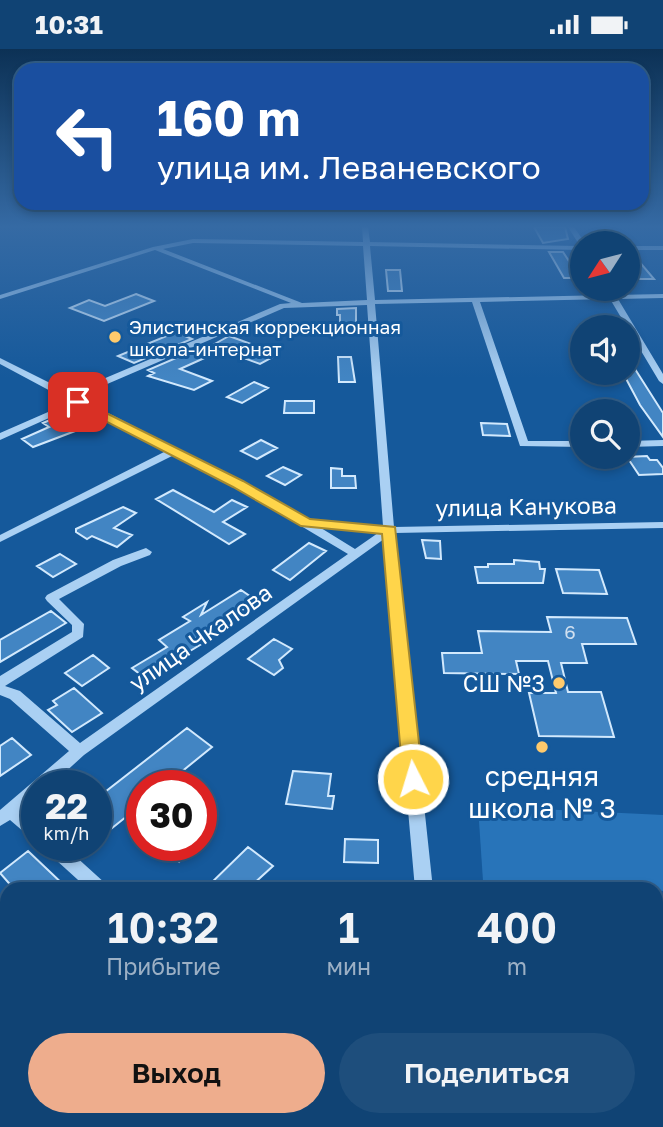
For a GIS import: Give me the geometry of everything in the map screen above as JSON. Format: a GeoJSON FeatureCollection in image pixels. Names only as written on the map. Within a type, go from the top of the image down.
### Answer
{"type":"FeatureCollection","features":[{"type":"Feature","properties":{"kind":"street"},"geometry":{"type":"LineString","coordinates":[[0,297],[62,277]]}},
{"type":"Feature","properties":{"kind":"street"},"geometry":{"type":"LineString","coordinates":[[231,277],[300,304]]}},
{"type":"Feature","properties":{"kind":"street"},"geometry":{"type":"LineString","coordinates":[[369,277],[373,302],[389,530],[423,882]]}},
{"type":"Feature","properties":{"kind":"street"},"geometry":{"type":"LineString","coordinates":[[0,437],[74,400],[283,306],[570,295]]}},
{"type":"Feature","properties":{"kind":"street"},"geometry":{"type":"LineString","coordinates":[[640,295],[663,296]]}},
{"type":"Feature","properties":{"kind":"street"},"geometry":{"type":"LineString","coordinates":[[475,300],[524,444],[570,444]]}},
{"type":"Feature","properties":{"kind":"street"},"geometry":{"type":"LineString","coordinates":[[615,301],[663,381]]}},
{"type":"Feature","properties":{"kind":"street"},"geometry":{"type":"LineString","coordinates":[[0,361],[238,484],[356,554]]}},
{"type":"Feature","properties":{"kind":"street"},"geometry":{"type":"LineString","coordinates":[[0,377],[16,370]]}},
{"type":"Feature","properties":{"kind":"street"},"geometry":{"type":"LineString","coordinates":[[640,444],[663,443]]}},
{"type":"Feature","properties":{"kind":"street"},"geometry":{"type":"LineString","coordinates":[[0,539],[173,451]]}},
{"type":"Feature","properties":{"kind":"street"},"geometry":{"type":"LineString","coordinates":[[306,523],[389,530]]}},
{"type":"Feature","properties":{"kind":"street","name":"улица Канукова"},"geometry":{"type":"LineString","coordinates":[[389,530],[663,525]]}},
{"type":"Feature","properties":{"kind":"street","name":"улица Чкалова"},"geometry":{"type":"LineString","coordinates":[[57,770],[79,751],[389,530]]}},
{"type":"Feature","properties":{"kind":"street"},"geometry":{"type":"LineString","coordinates":[[0,683],[78,634],[78,624],[51,598],[117,563],[146,552]]}},
{"type":"Feature","properties":{"kind":"street"},"geometry":{"type":"LineString","coordinates":[[0,689],[15,695],[79,751]]}},
{"type":"Feature","properties":{"kind":"street","name":"улица Чкалова"},"geometry":{"type":"LineString","coordinates":[[6,815],[21,802]]}},
{"type":"Feature","properties":{"kind":"street"},"geometry":{"type":"LineString","coordinates":[[69,861],[92,882]]}},
{"type":"Feature","properties":{"kind":"shaded area"},"geometry":{"type":"Polygon","coordinates":[[[478,806],[663,815],[663,882],[483,881],[478,806]]]}},
{"type":"Feature","properties":{"kind":"building"},"geometry":{"type":"Polygon","coordinates":[[[387,277],[401,277],[402,291],[388,291],[387,277]]]}},
{"type":"Feature","properties":{"kind":"building"},"geometry":{"type":"Polygon","coordinates":[[[136,294],[154,301],[104,321],[70,308],[89,300],[105,306],[136,294]]]}},
{"type":"Feature","properties":{"kind":"building"},"geometry":{"type":"Polygon","coordinates":[[[356,308],[356,333],[340,333],[340,315],[337,315],[337,309],[356,308]]]}},
{"type":"Feature","properties":{"kind":"building"},"geometry":{"type":"Polygon","coordinates":[[[176,332],[192,339],[134,363],[118,356],[176,332]]]}},
{"type":"Feature","properties":{"kind":"building"},"geometry":{"type":"Polygon","coordinates":[[[229,336],[254,345],[248,347],[273,357],[260,364],[211,346],[229,336]]]}},
{"type":"Feature","properties":{"kind":"building"},"geometry":{"type":"Polygon","coordinates":[[[206,345],[220,351],[180,369],[212,381],[194,390],[148,376],[154,373],[148,370],[206,345]]]}},
{"type":"Feature","properties":{"kind":"building"},"geometry":{"type":"Polygon","coordinates":[[[338,357],[351,357],[355,382],[339,382],[338,357]]]}},
{"type":"Feature","properties":{"kind":"building"},"geometry":{"type":"Polygon","coordinates":[[[640,377],[663,413],[663,437],[640,405],[640,399],[637,399],[629,385],[640,385],[640,377]]]}},
{"type":"Feature","properties":{"kind":"building"},"geometry":{"type":"Polygon","coordinates":[[[254,382],[268,388],[242,403],[227,397],[254,382]]]}},
{"type":"Feature","properties":{"kind":"building"},"geometry":{"type":"Polygon","coordinates":[[[285,401],[314,401],[314,413],[284,413],[285,401]]]}},
{"type":"Feature","properties":{"kind":"building"},"geometry":{"type":"Polygon","coordinates":[[[68,412],[91,425],[33,447],[22,439],[49,427],[43,423],[68,412]]]}},
{"type":"Feature","properties":{"kind":"building"},"geometry":{"type":"Polygon","coordinates":[[[481,423],[507,424],[510,436],[483,435],[481,423]]]}},
{"type":"Feature","properties":{"kind":"building"},"geometry":{"type":"Polygon","coordinates":[[[261,440],[277,448],[257,459],[241,451],[261,440]]]}},
{"type":"Feature","properties":{"kind":"building"},"geometry":{"type":"Polygon","coordinates":[[[640,456],[657,460],[663,468],[663,474],[639,475],[635,469],[640,469],[640,456]]]}},
{"type":"Feature","properties":{"kind":"building"},"geometry":{"type":"Polygon","coordinates":[[[283,467],[301,475],[285,485],[267,476],[283,467]]]}},
{"type":"Feature","properties":{"kind":"building"},"geometry":{"type":"Polygon","coordinates":[[[331,468],[342,469],[342,476],[355,476],[356,488],[331,488],[331,468]]]}},
{"type":"Feature","properties":{"kind":"building"},"geometry":{"type":"Polygon","coordinates":[[[173,490],[214,512],[232,500],[247,507],[223,522],[245,534],[229,544],[156,499],[173,490]]]}},
{"type":"Feature","properties":{"kind":"building"},"geometry":{"type":"Polygon","coordinates":[[[123,507],[136,513],[114,528],[132,535],[117,547],[92,536],[87,539],[76,532],[76,529],[123,507]]]}},
{"type":"Feature","properties":{"kind":"building"},"geometry":{"type":"Polygon","coordinates":[[[422,540],[440,541],[441,559],[426,558],[422,540]]]}},
{"type":"Feature","properties":{"kind":"building"},"geometry":{"type":"Polygon","coordinates":[[[309,543],[326,551],[290,580],[273,570],[309,543]]]}},
{"type":"Feature","properties":{"kind":"building"},"geometry":{"type":"Polygon","coordinates":[[[60,554],[76,564],[53,577],[37,566],[60,554]]]}},
{"type":"Feature","properties":{"kind":"building"},"geometry":{"type":"Polygon","coordinates":[[[514,560],[539,562],[540,569],[545,569],[543,583],[478,583],[475,567],[514,564],[514,560]]]}},
{"type":"Feature","properties":{"kind":"building"},"geometry":{"type":"Polygon","coordinates":[[[556,569],[599,570],[607,594],[563,593],[556,569]]]}},
{"type":"Feature","properties":{"kind":"building"},"geometry":{"type":"Polygon","coordinates":[[[241,590],[257,601],[193,640],[200,645],[145,678],[132,668],[167,647],[159,640],[190,621],[183,617],[207,602],[201,615],[241,590]]]}},
{"type":"Feature","properties":{"kind":"building"},"geometry":{"type":"Polygon","coordinates":[[[51,611],[66,623],[0,662],[0,640],[51,611]]]}},
{"type":"Feature","properties":{"kind":"building","name":"СШ №3"},"geometry":{"type":"Polygon","coordinates":[[[547,617],[627,618],[636,644],[582,644],[587,663],[561,663],[568,692],[601,692],[614,737],[539,736],[529,693],[556,693],[548,661],[516,661],[519,674],[444,673],[442,653],[482,653],[478,631],[551,632],[547,617]]]}},
{"type":"Feature","properties":{"kind":"building"},"geometry":{"type":"Polygon","coordinates":[[[274,639],[292,649],[279,660],[283,668],[274,675],[248,659],[274,639]]]}},
{"type":"Feature","properties":{"kind":"building"},"geometry":{"type":"Polygon","coordinates":[[[93,655],[109,668],[82,686],[65,673],[93,655]]]}},
{"type":"Feature","properties":{"kind":"building"},"geometry":{"type":"Polygon","coordinates":[[[74,688],[102,713],[72,732],[48,710],[57,705],[53,701],[74,688]]]}},
{"type":"Feature","properties":{"kind":"building"},"geometry":{"type":"Polygon","coordinates":[[[187,728],[212,747],[184,770],[133,770],[187,728]]]}},
{"type":"Feature","properties":{"kind":"building"},"geometry":{"type":"Polygon","coordinates":[[[12,738],[31,755],[0,776],[0,746],[12,738]]]}},
{"type":"Feature","properties":{"kind":"building"},"geometry":{"type":"Polygon","coordinates":[[[293,771],[331,774],[328,796],[334,796],[332,809],[286,804],[293,771]]]}},
{"type":"Feature","properties":{"kind":"building"},"geometry":{"type":"Polygon","coordinates":[[[126,776],[126,817],[112,828],[112,787],[126,776]]]}},
{"type":"Feature","properties":{"kind":"building"},"geometry":{"type":"Polygon","coordinates":[[[345,839],[378,840],[378,863],[344,862],[345,839]]]}},
{"type":"Feature","properties":{"kind":"building"},"geometry":{"type":"Polygon","coordinates":[[[248,847],[273,866],[256,882],[212,882],[248,847]]]}},
{"type":"Feature","properties":{"kind":"building"},"geometry":{"type":"Polygon","coordinates":[[[21,856],[21,861],[39,861],[61,882],[8,882],[0,873],[21,856]]]}},
{"type":"Feature","properties":{"kind":"place","name":"Элистинская коррекционная школа-интернат"},"geometry":{"type":"Point","coordinates":[115,337]}},
{"type":"Feature","properties":{"kind":"place","name":"СШ №3"},"geometry":{"type":"Point","coordinates":[559,683]}},
{"type":"Feature","properties":{"kind":"place","name":"средняя школа № 3"},"geometry":{"type":"Point","coordinates":[542,747]}},
{"type":"Feature","properties":{"kind":"route"},"geometry":{"type":"LineString","coordinates":[[78,402],[238,484],[306,523],[389,530],[413,779]]}}]}
